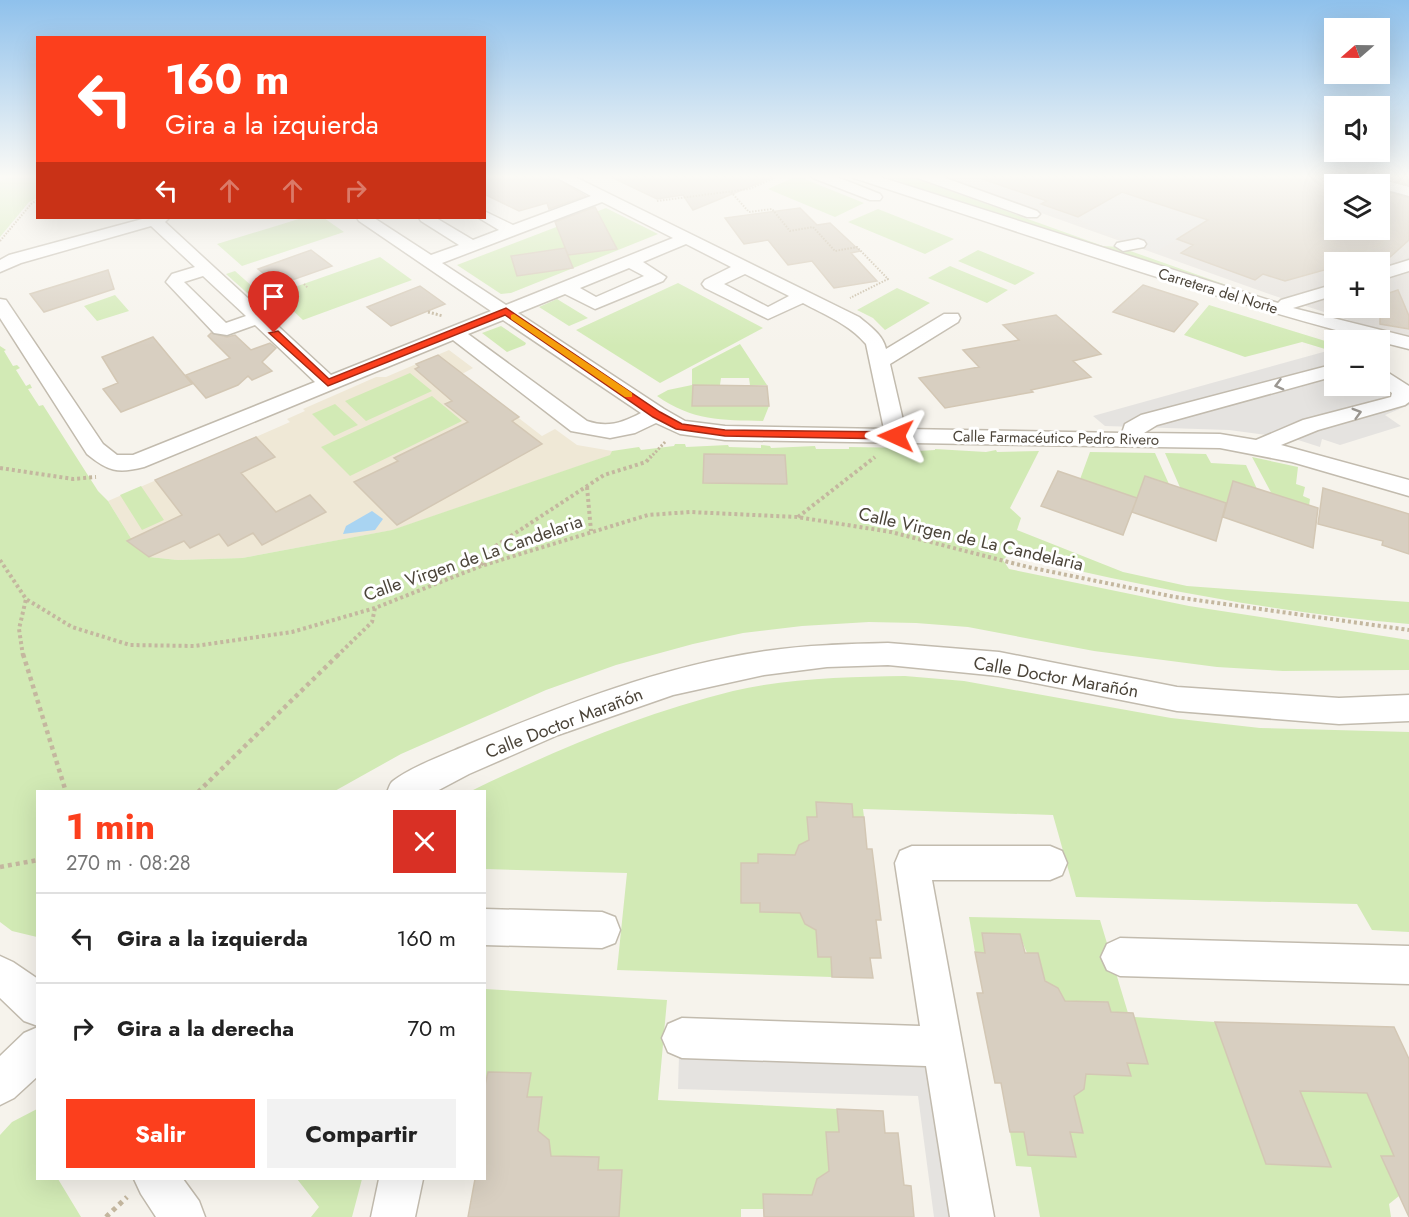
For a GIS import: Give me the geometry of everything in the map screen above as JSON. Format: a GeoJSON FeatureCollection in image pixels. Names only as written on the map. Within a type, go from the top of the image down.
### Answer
{"type":"FeatureCollection","features":[{"type":"Feature","properties":{"kind":"street"},"geometry":{"type":"LineString","coordinates":[[0,267],[15,260],[113,232]]}},
{"type":"Feature","properties":{"kind":"street"},"geometry":{"type":"LineString","coordinates":[[171,232],[328,383]]}},
{"type":"Feature","properties":{"kind":"street","name":"Calle Farmacéutico Pedro Rivero"},"geometry":{"type":"LineString","coordinates":[[385,232],[506,311],[656,414],[680,427],[725,433],[1220,441],[1262,446],[1315,459],[1409,488]]}},
{"type":"Feature","properties":{"kind":"street"},"geometry":{"type":"LineString","coordinates":[[448,232],[471,246]]}},
{"type":"Feature","properties":{"kind":"street"},"geometry":{"type":"LineString","coordinates":[[429,261],[510,232]]}},
{"type":"Feature","properties":{"kind":"street"},"geometry":{"type":"LineString","coordinates":[[674,232],[852,321],[866,332],[875,343],[896,436]]}},
{"type":"Feature","properties":{"kind":"street","name":"Carretera del Norte"},"geometry":{"type":"LineString","coordinates":[[991,232],[1048,248]]}},
{"type":"Feature","properties":{"kind":"street","name":"Carretera del Norte"},"geometry":{"type":"LineString","coordinates":[[1001,232],[1222,304],[1324,333]]}},
{"type":"Feature","properties":{"kind":"street","name":"Carretera del Norte"},"geometry":{"type":"LineString","coordinates":[[1035,232],[1341,330]]}},
{"type":"Feature","properties":{"kind":"street"},"geometry":{"type":"LineString","coordinates":[[1090,232],[1287,304],[1350,330]]}},
{"type":"Feature","properties":{"kind":"street"},"geometry":{"type":"LineString","coordinates":[[0,304],[95,448],[112,463],[136,462],[687,238]]}},
{"type":"Feature","properties":{"kind":"street"},"geometry":{"type":"LineString","coordinates":[[566,287],[595,304],[657,277],[629,261]]}},
{"type":"Feature","properties":{"kind":"street"},"geometry":{"type":"LineString","coordinates":[[1390,272],[1409,266]]}},
{"type":"Feature","properties":{"kind":"street"},"geometry":{"type":"LineString","coordinates":[[746,267],[711,284],[768,314],[802,296]]}},
{"type":"Feature","properties":{"kind":"street"},"geometry":{"type":"LineString","coordinates":[[207,269],[178,278],[175,282],[220,329],[258,318]]}},
{"type":"Feature","properties":{"kind":"street"},"geometry":{"type":"LineString","coordinates":[[1287,304],[1324,292]]}},
{"type":"Feature","properties":{"kind":"street"},"geometry":{"type":"LineString","coordinates":[[879,362],[951,318]]}},
{"type":"Feature","properties":{"kind":"street"},"geometry":{"type":"LineString","coordinates":[[454,332],[579,426],[599,433],[628,429],[656,414]]}},
{"type":"Feature","properties":{"kind":"street","name":"Carretera del Norte"},"geometry":{"type":"LineString","coordinates":[[1390,342],[1409,343]]}},
{"type":"Feature","properties":{"kind":"street","name":"Carretera del Norte"},"geometry":{"type":"LineString","coordinates":[[1390,347],[1409,355]]}},
{"type":"Feature","properties":{"kind":"street"},"geometry":{"type":"LineString","coordinates":[[1132,440],[1133,429],[1149,420],[1324,373]]}},
{"type":"Feature","properties":{"kind":"street"},"geometry":{"type":"LineString","coordinates":[[1262,446],[1296,431],[1398,401],[1402,397],[1402,391],[1390,383]]}},
{"type":"Feature","properties":{"kind":"street","name":"Calle Doctor Marañón"},"geometry":{"type":"LineString","coordinates":[[408,790],[458,764],[547,726],[609,703],[673,683],[752,665],[827,656],[888,654],[999,664],[1177,699],[1339,711],[1409,708]]}},
{"type":"Feature","properties":{"kind":"street"},"geometry":{"type":"LineString","coordinates":[[972,1217],[912,863],[1050,863]]}},
{"type":"Feature","properties":{"kind":"street"},"geometry":{"type":"LineString","coordinates":[[486,927],[602,930]]}},
{"type":"Feature","properties":{"kind":"street"},"geometry":{"type":"LineString","coordinates":[[1120,957],[1409,965]]}},
{"type":"Feature","properties":{"kind":"street"},"geometry":{"type":"LineString","coordinates":[[0,975],[26,993],[36,1005]]}},
{"type":"Feature","properties":{"kind":"street"},"geometry":{"type":"LineString","coordinates":[[682,1038],[943,1047]]}},
{"type":"Feature","properties":{"kind":"street"},"geometry":{"type":"LineString","coordinates":[[0,1084],[36,1049]]}},
{"type":"Feature","properties":{"kind":"street"},"geometry":{"type":"LineString","coordinates":[[157,1180],[183,1217]]}},
{"type":"Feature","properties":{"kind":"street"},"geometry":{"type":"LineString","coordinates":[[393,1217],[401,1180]]}},
{"type":"Feature","properties":{"kind":"path"},"geometry":{"type":"LineString","coordinates":[[817,232],[835,251],[857,247],[888,279],[849,298]]}},
{"type":"Feature","properties":{"kind":"path"},"geometry":{"type":"LineString","coordinates":[[304,284],[308,288]]}},
{"type":"Feature","properties":{"kind":"path"},"geometry":{"type":"LineString","coordinates":[[481,566],[494,547],[586,486],[604,475],[646,462],[680,427]]}},
{"type":"Feature","properties":{"kind":"path"},"geometry":{"type":"LineString","coordinates":[[797,517],[891,445],[896,436]]}},
{"type":"Feature","properties":{"kind":"path"},"geometry":{"type":"LineString","coordinates":[[0,468],[73,479],[91,478],[136,462]]}},
{"type":"Feature","properties":{"kind":"path"},"geometry":{"type":"LineString","coordinates":[[586,486],[591,531]]}},
{"type":"Feature","properties":{"kind":"path","name":"Calle Virgen de La Candelaria"},"geometry":{"type":"LineString","coordinates":[[0,560],[26,599],[72,627],[130,645],[195,646],[292,632],[375,608],[481,566],[648,515],[690,512],[797,517],[891,532],[1028,567],[1175,597],[1409,630]]}},
{"type":"Feature","properties":{"kind":"path"},"geometry":{"type":"LineString","coordinates":[[26,599],[19,629],[24,666],[65,790]]}},
{"type":"Feature","properties":{"kind":"path"},"geometry":{"type":"LineString","coordinates":[[200,790],[372,622],[375,608]]}},
{"type":"Feature","properties":{"kind":"path"},"geometry":{"type":"LineString","coordinates":[[0,867],[36,860]]}},
{"type":"Feature","properties":{"kind":"shaded area"},"geometry":{"type":"Polygon","coordinates":[[[1094,232],[1324,232],[1324,240],[1390,240],[1390,232],[1409,232],[1409,336],[1342,318],[1390,318],[1390,252],[1324,252],[1324,312],[1094,232]]]}},
{"type":"Feature","properties":{"kind":"shaded area"},"geometry":{"type":"Polygon","coordinates":[[[1103,232],[1190,232],[1157,251],[1103,232]]]}},
{"type":"Feature","properties":{"kind":"shaded area"},"geometry":{"type":"Polygon","coordinates":[[[449,350],[473,368],[462,374],[542,436],[555,429],[577,445],[612,451],[611,455],[393,530],[242,558],[178,560],[149,557],[137,548],[108,501],[290,422],[287,419],[305,411],[303,409],[376,377],[386,377],[449,350]]]}},
{"type":"Feature","properties":{"kind":"shaded area"},"geometry":{"type":"Polygon","coordinates":[[[1324,352],[1324,396],[1390,396],[1390,378],[1409,392],[1409,405],[1385,415],[1401,426],[1340,445],[1322,439],[1320,447],[1295,439],[1229,430],[1105,426],[1093,416],[1324,352]]]}},
{"type":"Feature","properties":{"kind":"shaded area"},"geometry":{"type":"Polygon","coordinates":[[[679,1056],[932,1064],[954,1217],[934,1217],[918,1096],[678,1089],[679,1056]]]}},
{"type":"Feature","properties":{"kind":"green space"},"geometry":{"type":"Polygon","coordinates":[[[257,232],[344,232],[242,266],[217,244],[257,232]]]}},
{"type":"Feature","properties":{"kind":"green space"},"geometry":{"type":"Polygon","coordinates":[[[544,232],[654,232],[658,234],[511,293],[501,294],[457,265],[544,232]]]}},
{"type":"Feature","properties":{"kind":"green space"},"geometry":{"type":"Polygon","coordinates":[[[872,232],[936,232],[954,239],[925,254],[872,232]]]}},
{"type":"Feature","properties":{"kind":"green space"},"geometry":{"type":"Polygon","coordinates":[[[1049,232],[1064,232],[1103,246],[1119,247],[1232,287],[1228,290],[1049,232]]]}},
{"type":"Feature","properties":{"kind":"green space"},"geometry":{"type":"Polygon","coordinates":[[[978,250],[1035,273],[1015,285],[958,261],[978,250]]]}},
{"type":"Feature","properties":{"kind":"green space"},"geometry":{"type":"Polygon","coordinates":[[[380,257],[412,280],[303,320],[275,294],[380,257]]]}},
{"type":"Feature","properties":{"kind":"green space"},"geometry":{"type":"Polygon","coordinates":[[[950,266],[1008,290],[987,303],[928,278],[950,266]]]}},
{"type":"Feature","properties":{"kind":"green space"},"geometry":{"type":"Polygon","coordinates":[[[235,271],[264,297],[255,300],[226,274],[235,271]]]}},
{"type":"Feature","properties":{"kind":"green space"},"geometry":{"type":"Polygon","coordinates":[[[678,283],[763,328],[660,383],[576,330],[678,283]]]}},
{"type":"Feature","properties":{"kind":"green space"},"geometry":{"type":"Polygon","coordinates":[[[897,288],[930,303],[885,330],[873,318],[857,310],[897,288]]]}},
{"type":"Feature","properties":{"kind":"green space"},"geometry":{"type":"Polygon","coordinates":[[[115,295],[129,311],[97,321],[84,306],[115,295]]]}},
{"type":"Feature","properties":{"kind":"green space"},"geometry":{"type":"Polygon","coordinates":[[[557,299],[588,318],[569,326],[539,307],[557,299]]]}},
{"type":"Feature","properties":{"kind":"green space"},"geometry":{"type":"Polygon","coordinates":[[[1209,305],[1324,341],[1324,349],[1302,342],[1245,357],[1184,335],[1209,305]]]}},
{"type":"Feature","properties":{"kind":"green space"},"geometry":{"type":"Polygon","coordinates":[[[501,326],[526,343],[525,345],[507,352],[482,333],[501,326]]]}},
{"type":"Feature","properties":{"kind":"green space"},"geometry":{"type":"Polygon","coordinates":[[[740,344],[767,385],[750,385],[749,378],[721,378],[720,385],[693,385],[692,405],[769,406],[763,421],[708,418],[695,415],[657,396],[668,390],[692,385],[692,369],[740,344]]]}},
{"type":"Feature","properties":{"kind":"green space"},"geometry":{"type":"Polygon","coordinates":[[[0,346],[6,350],[4,351],[13,366],[17,365],[20,368],[16,370],[26,386],[30,384],[32,388],[28,389],[39,406],[43,405],[137,548],[149,557],[178,560],[242,558],[392,530],[610,455],[612,451],[639,447],[641,450],[685,444],[686,447],[728,445],[729,447],[761,448],[761,445],[771,448],[815,446],[816,449],[849,449],[849,447],[917,448],[918,451],[935,449],[986,452],[996,450],[997,452],[1039,451],[1010,508],[1021,518],[1017,530],[1123,572],[1187,586],[1409,602],[1409,624],[1308,613],[1208,597],[1009,554],[1003,560],[1009,569],[1189,606],[1409,640],[1409,670],[1283,671],[1217,667],[1094,651],[968,627],[916,623],[869,622],[802,626],[743,633],[616,665],[546,690],[401,754],[337,790],[36,790],[36,937],[12,931],[0,922],[0,346]]]}},
{"type":"Feature","properties":{"kind":"green space"},"geometry":{"type":"Polygon","coordinates":[[[410,373],[432,391],[366,421],[345,401],[410,373]]]}},
{"type":"Feature","properties":{"kind":"green space"},"geometry":{"type":"Polygon","coordinates":[[[432,396],[462,421],[350,476],[321,447],[432,396]]]}},
{"type":"Feature","properties":{"kind":"green space"},"geometry":{"type":"Polygon","coordinates":[[[335,404],[358,425],[334,436],[312,414],[335,404]]]}},
{"type":"Feature","properties":{"kind":"green space"},"geometry":{"type":"Polygon","coordinates":[[[1090,452],[1155,453],[1169,484],[1151,502],[1079,482],[1090,452]]]}},
{"type":"Feature","properties":{"kind":"green space"},"geometry":{"type":"Polygon","coordinates":[[[1165,453],[1206,454],[1211,463],[1246,465],[1257,489],[1233,482],[1229,494],[1242,509],[1203,496],[1182,492],[1165,453]]]}},
{"type":"Feature","properties":{"kind":"green space"},"geometry":{"type":"Polygon","coordinates":[[[1252,457],[1298,467],[1296,484],[1305,487],[1303,496],[1310,499],[1309,506],[1274,498],[1252,457]]]}},
{"type":"Feature","properties":{"kind":"green space"},"geometry":{"type":"Polygon","coordinates":[[[141,486],[164,520],[142,530],[120,495],[141,486]]]}},
{"type":"Feature","properties":{"kind":"green space"},"geometry":{"type":"Polygon","coordinates":[[[905,676],[964,681],[1171,718],[1260,728],[1409,732],[1409,932],[1372,930],[1357,904],[1076,897],[1053,815],[863,809],[864,817],[853,817],[852,804],[816,802],[817,817],[807,817],[809,840],[795,855],[758,854],[758,863],[741,863],[741,902],[760,903],[760,911],[800,913],[805,924],[816,930],[818,957],[831,957],[832,977],[617,970],[627,873],[486,869],[486,790],[473,790],[565,748],[631,722],[698,700],[754,687],[840,678],[905,676]]]}},
{"type":"Feature","properties":{"kind":"green space"},"geometry":{"type":"Polygon","coordinates":[[[969,917],[1100,920],[1128,1013],[1111,1012],[1108,1002],[1065,1001],[1038,971],[1027,954],[1020,934],[982,933],[985,953],[975,952],[969,917]]]}},
{"type":"Feature","properties":{"kind":"green space"},"geometry":{"type":"Polygon","coordinates":[[[486,989],[667,1000],[658,1100],[837,1109],[839,1132],[826,1133],[829,1171],[817,1179],[812,1195],[763,1194],[763,1209],[741,1209],[741,1217],[619,1217],[622,1170],[598,1170],[599,1157],[551,1156],[549,1140],[538,1131],[542,1097],[527,1097],[531,1073],[488,1072],[486,1084],[486,989]]]}},
{"type":"Feature","properties":{"kind":"green space"},"geometry":{"type":"Polygon","coordinates":[[[1134,1017],[1215,1022],[1266,1164],[1331,1167],[1300,1091],[1409,1094],[1384,1132],[1394,1156],[1381,1156],[1399,1196],[1389,1204],[1391,1217],[1040,1217],[1031,1167],[1016,1166],[1010,1132],[1024,1132],[1076,1157],[1070,1132],[1083,1133],[1074,1096],[1086,1074],[1130,1076],[1127,1063],[1134,1017]]]}},
{"type":"Feature","properties":{"kind":"green space"},"geometry":{"type":"Polygon","coordinates":[[[36,1110],[36,1180],[59,1180],[81,1217],[0,1217],[0,1135],[12,1122],[36,1110]]]}},
{"type":"Feature","properties":{"kind":"green space"},"geometry":{"type":"Polygon","coordinates":[[[298,1180],[362,1180],[352,1217],[311,1217],[319,1207],[298,1180]]]}},
{"type":"Feature","properties":{"kind":"water"},"geometry":{"type":"Polygon","coordinates":[[[372,511],[383,519],[375,530],[343,534],[346,526],[372,511]]]}},
{"type":"Feature","properties":{"kind":"building"},"geometry":{"type":"Polygon","coordinates":[[[559,232],[608,232],[617,249],[568,255],[559,232]]]}},
{"type":"Feature","properties":{"kind":"building"},"geometry":{"type":"Polygon","coordinates":[[[735,232],[839,232],[860,251],[851,253],[877,281],[834,288],[812,261],[788,265],[768,240],[744,244],[735,232]]]}},
{"type":"Feature","properties":{"kind":"building"},"geometry":{"type":"Polygon","coordinates":[[[1189,232],[1324,232],[1324,240],[1390,240],[1390,232],[1409,232],[1409,240],[1390,257],[1390,252],[1324,252],[1324,270],[1285,281],[1263,274],[1255,280],[1181,253],[1193,245],[1177,239],[1189,232]]]}},
{"type":"Feature","properties":{"kind":"building"},"geometry":{"type":"Polygon","coordinates":[[[565,248],[573,268],[517,276],[511,256],[565,248]]]}},
{"type":"Feature","properties":{"kind":"building"},"geometry":{"type":"Polygon","coordinates":[[[311,250],[332,266],[278,285],[258,269],[311,250]]]}},
{"type":"Feature","properties":{"kind":"building"},"geometry":{"type":"Polygon","coordinates":[[[108,270],[114,289],[44,312],[30,294],[108,270]]]}},
{"type":"Feature","properties":{"kind":"building"},"geometry":{"type":"Polygon","coordinates":[[[1143,285],[1198,304],[1174,332],[1113,312],[1143,285]]]}},
{"type":"Feature","properties":{"kind":"building"},"geometry":{"type":"Polygon","coordinates":[[[420,286],[445,304],[391,326],[367,307],[420,286]]]}},
{"type":"Feature","properties":{"kind":"building"},"geometry":{"type":"Polygon","coordinates":[[[1398,290],[1409,316],[1409,329],[1380,324],[1380,318],[1390,318],[1390,293],[1398,290]]]}},
{"type":"Feature","properties":{"kind":"building"},"geometry":{"type":"Polygon","coordinates":[[[1056,315],[1101,354],[1073,361],[1091,377],[1031,390],[1033,392],[945,408],[919,378],[979,367],[963,350],[1019,340],[1003,325],[1056,315]]]}},
{"type":"Feature","properties":{"kind":"building"},"geometry":{"type":"Polygon","coordinates":[[[211,333],[227,337],[235,335],[251,350],[270,343],[276,348],[262,362],[272,371],[252,380],[248,376],[238,385],[206,398],[186,375],[230,358],[208,336],[211,333]]]}},
{"type":"Feature","properties":{"kind":"building"},"geometry":{"type":"Polygon","coordinates":[[[153,337],[192,384],[121,412],[103,389],[118,383],[102,357],[153,337]]]}},
{"type":"Feature","properties":{"kind":"building"},"geometry":{"type":"Polygon","coordinates":[[[438,355],[519,417],[512,421],[542,444],[397,525],[354,482],[398,461],[394,458],[468,422],[445,404],[452,401],[415,369],[419,367],[416,364],[438,355]]]}},
{"type":"Feature","properties":{"kind":"building"},"geometry":{"type":"Polygon","coordinates":[[[693,385],[767,386],[769,406],[692,406],[693,385]]]}},
{"type":"Feature","properties":{"kind":"building"},"geometry":{"type":"Polygon","coordinates":[[[256,437],[275,457],[241,473],[276,512],[310,495],[326,512],[262,545],[253,533],[228,546],[219,534],[190,548],[184,541],[149,557],[127,541],[182,515],[155,480],[256,437]]]}},
{"type":"Feature","properties":{"kind":"building"},"geometry":{"type":"Polygon","coordinates":[[[704,454],[785,455],[787,484],[703,483],[704,454]]]}},
{"type":"Feature","properties":{"kind":"building"},"geometry":{"type":"Polygon","coordinates":[[[1058,471],[1137,498],[1123,535],[1041,506],[1058,471]]]}},
{"type":"Feature","properties":{"kind":"building"},"geometry":{"type":"Polygon","coordinates":[[[1145,476],[1226,503],[1216,541],[1132,512],[1145,476]]]}},
{"type":"Feature","properties":{"kind":"building"},"geometry":{"type":"Polygon","coordinates":[[[1233,481],[1318,508],[1313,548],[1223,517],[1233,481]]]}},
{"type":"Feature","properties":{"kind":"building"},"geometry":{"type":"Polygon","coordinates":[[[1323,488],[1409,514],[1409,554],[1382,545],[1383,541],[1318,524],[1323,488]]]}},
{"type":"Feature","properties":{"kind":"building"},"geometry":{"type":"Polygon","coordinates":[[[816,802],[852,804],[853,817],[864,817],[867,849],[872,849],[881,920],[876,920],[881,958],[870,958],[873,978],[832,977],[831,957],[818,957],[816,930],[805,924],[800,913],[760,912],[760,903],[741,903],[741,863],[758,863],[758,854],[795,855],[799,845],[809,840],[807,817],[817,817],[816,802]]]}},
{"type":"Feature","properties":{"kind":"building"},"geometry":{"type":"Polygon","coordinates":[[[982,933],[1020,934],[1025,953],[1038,953],[1045,981],[1058,988],[1065,1001],[1108,1002],[1111,1012],[1133,1013],[1148,1064],[1127,1063],[1131,1076],[1086,1074],[1084,1089],[1074,1096],[1083,1133],[1070,1132],[1076,1157],[1028,1155],[1024,1132],[1010,1132],[1001,1083],[995,1083],[977,993],[983,993],[975,952],[985,953],[982,933]]]}},
{"type":"Feature","properties":{"kind":"building"},"geometry":{"type":"Polygon","coordinates":[[[1215,1022],[1394,1027],[1409,1059],[1409,1217],[1381,1156],[1394,1156],[1367,1093],[1300,1091],[1331,1167],[1266,1164],[1215,1022]]]}},
{"type":"Feature","properties":{"kind":"building"},"geometry":{"type":"Polygon","coordinates":[[[488,1072],[531,1073],[527,1097],[542,1097],[538,1131],[549,1140],[551,1156],[599,1157],[598,1170],[622,1170],[619,1217],[468,1217],[475,1180],[486,1180],[486,1081],[488,1072]]]}},
{"type":"Feature","properties":{"kind":"building"},"geometry":{"type":"Polygon","coordinates":[[[837,1109],[883,1111],[885,1133],[898,1133],[904,1185],[911,1186],[914,1217],[764,1217],[763,1194],[812,1195],[817,1179],[829,1171],[826,1132],[839,1132],[837,1109]]]}},
{"type":"Feature","properties":{"kind":"slow traffic"},"geometry":{"type":"LineString","coordinates":[[514,317],[628,395]]}},
{"type":"Feature","properties":{"kind":"route"},"geometry":{"type":"LineString","coordinates":[[274,333],[328,383],[506,311],[656,414],[680,427],[725,433],[896,436]]}}]}
